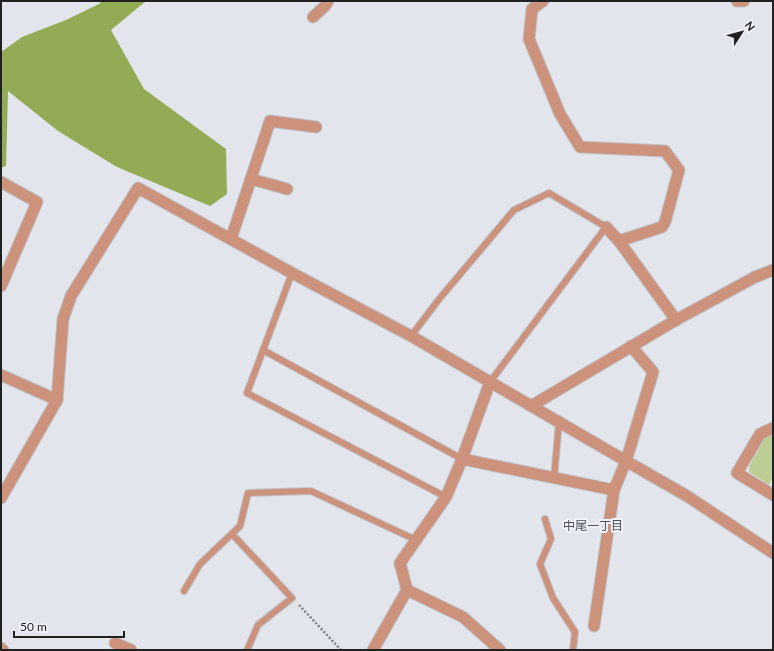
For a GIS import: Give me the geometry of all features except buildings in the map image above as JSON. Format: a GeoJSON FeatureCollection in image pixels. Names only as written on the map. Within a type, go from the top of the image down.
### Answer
{"type":"FeatureCollection","features":[{"type":"Feature","properties":{"kind":"street"},"geometry":{"type":"LineString","coordinates":[[314,17],[328,1]]}},
{"type":"Feature","properties":{"kind":"street"},"geometry":{"type":"LineString","coordinates":[[543,1],[532,9],[529,38],[560,114],[580,147],[665,151],[679,170],[665,222],[662,227],[619,241]]}},
{"type":"Feature","properties":{"kind":"street"},"geometry":{"type":"LineString","coordinates":[[736,1],[744,1]]}},
{"type":"Feature","properties":{"kind":"street"},"geometry":{"type":"LineString","coordinates":[[231,239],[270,121],[316,127]]}},
{"type":"Feature","properties":{"kind":"street"},"geometry":{"type":"LineString","coordinates":[[251,179],[287,189]]}},
{"type":"Feature","properties":{"kind":"street"},"geometry":{"type":"LineString","coordinates":[[1,182],[37,202],[1,286]]}},
{"type":"Feature","properties":{"kind":"street"},"geometry":{"type":"LineString","coordinates":[[1,498],[56,400],[63,319],[71,296],[138,188],[292,273],[411,336],[687,496],[773,552]]}},
{"type":"Feature","properties":{"kind":"street"},"geometry":{"type":"LineString","coordinates":[[606,227],[619,241],[676,320]]}},
{"type":"Feature","properties":{"kind":"street"},"geometry":{"type":"LineString","coordinates":[[531,406],[676,320],[754,277],[773,270]]}},
{"type":"Feature","properties":{"kind":"street"},"geometry":{"type":"LineString","coordinates":[[594,626],[614,490],[626,461],[653,372],[631,346]]}},
{"type":"Feature","properties":{"kind":"street"},"geometry":{"type":"LineString","coordinates":[[1,375],[56,400]]}},
{"type":"Feature","properties":{"kind":"street"},"geometry":{"type":"LineString","coordinates":[[373,650],[407,590],[400,563],[446,497],[462,459],[490,382]]}},
{"type":"Feature","properties":{"kind":"street"},"geometry":{"type":"LineString","coordinates":[[773,428],[760,434],[738,473],[773,495]]}},
{"type":"Feature","properties":{"kind":"street"},"geometry":{"type":"LineString","coordinates":[[462,459],[614,490]]}},
{"type":"Feature","properties":{"kind":"street"},"geometry":{"type":"LineString","coordinates":[[407,590],[463,617],[500,650]]}},
{"type":"Feature","properties":{"kind":"street"},"geometry":{"type":"LineString","coordinates":[[115,643],[131,650]]}},
{"type":"Feature","properties":{"kind":"lane"},"geometry":{"type":"LineString","coordinates":[[411,336],[440,298],[514,210],[549,193],[606,227],[490,382]]}},
{"type":"Feature","properties":{"kind":"lane"},"geometry":{"type":"LineString","coordinates":[[292,273],[246,393],[446,497]]}},
{"type":"Feature","properties":{"kind":"lane"},"geometry":{"type":"LineString","coordinates":[[263,350],[462,459]]}},
{"type":"Feature","properties":{"kind":"lane"},"geometry":{"type":"LineString","coordinates":[[554,478],[559,422]]}},
{"type":"Feature","properties":{"kind":"lane"},"geometry":{"type":"LineString","coordinates":[[184,590],[200,564],[240,526],[248,493],[311,491],[416,540]]}},
{"type":"Feature","properties":{"kind":"lane"},"geometry":{"type":"LineString","coordinates":[[545,519],[551,539],[540,564],[552,598],[575,632],[573,650]]}},
{"type":"Feature","properties":{"kind":"lane"},"geometry":{"type":"LineString","coordinates":[[232,534],[292,598],[258,625],[246,650]]}},
{"type":"Feature","properties":{"kind":"path"},"geometry":{"type":"LineString","coordinates":[[292,598],[341,650]]}},
{"type":"Feature","properties":{"kind":"green space"},"geometry":{"type":"Polygon","coordinates":[[[102,1],[146,1],[111,30],[144,89],[226,149],[227,194],[210,206],[117,167],[58,131],[8,91],[6,166],[1,168],[1,52],[22,37],[66,20],[99,4],[102,1]]]}},
{"type":"Feature","properties":{"kind":"green space"},"geometry":{"type":"Polygon","coordinates":[[[773,434],[773,477],[769,485],[749,472],[749,467],[765,437],[773,434]]]}},
{"type":"Feature","properties":{"kind":"district","name":"中尾一丁目"},"geometry":{"type":"Point","coordinates":[593,525]}}]}
